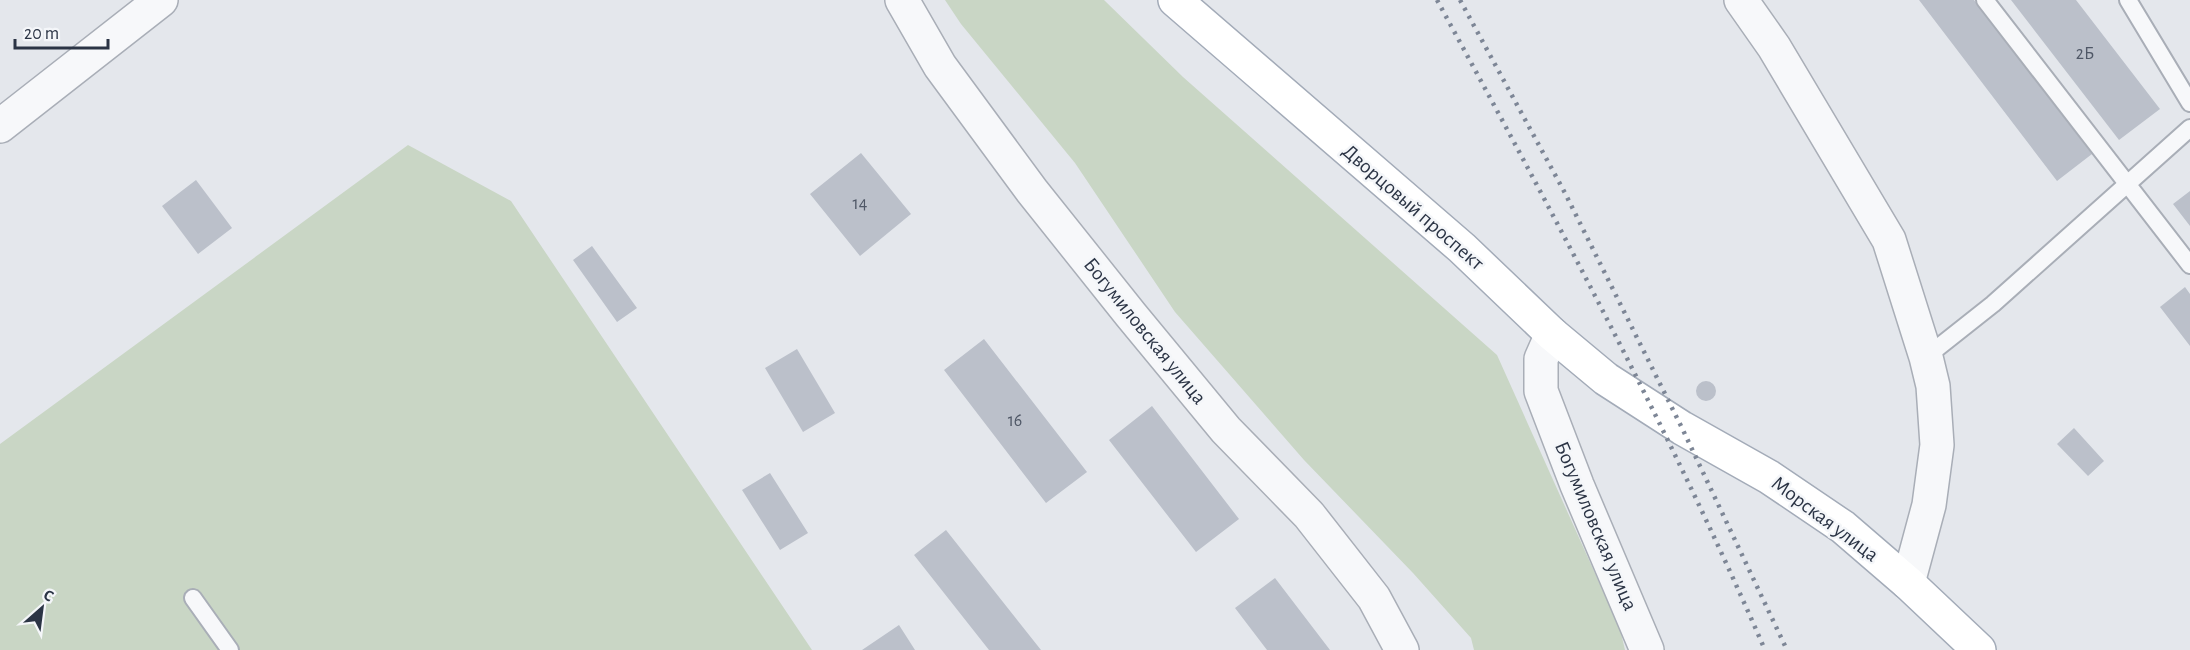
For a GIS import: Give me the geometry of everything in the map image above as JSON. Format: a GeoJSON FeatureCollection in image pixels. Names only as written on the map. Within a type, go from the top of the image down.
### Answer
{"type":"FeatureCollection","features":[{"type":"Feature","properties":{"kind":"main road","name":"Дворцовый проспект"},"geometry":{"type":"LineString","coordinates":[[1175,0],[1462,248],[1552,334],[1606,380],[1653,410]]}},
{"type":"Feature","properties":{"kind":"main road","name":"Морская улица"},"geometry":{"type":"LineString","coordinates":[[1653,410],[1769,477],[1843,527],[1908,583],[1979,650]]}},
{"type":"Feature","properties":{"kind":"street"},"geometry":{"type":"LineString","coordinates":[[0,126],[161,0]]}},
{"type":"Feature","properties":{"kind":"street","name":"Богумиловская улица"},"geometry":{"type":"LineString","coordinates":[[902,0],[940,66],[1032,191],[1226,430],[1309,515],[1374,598],[1401,650]]}},
{"type":"Feature","properties":{"kind":"street"},"geometry":{"type":"LineString","coordinates":[[1741,0],[1774,47],[1889,240],[1926,357],[1933,386],[1937,445],[1929,505],[1908,583]]}},
{"type":"Feature","properties":{"kind":"street","name":"Богумиловская улица"},"geometry":{"type":"LineString","coordinates":[[1552,334],[1540,359],[1540,391],[1647,650]]}},
{"type":"Feature","properties":{"kind":"lane"},"geometry":{"type":"LineString","coordinates":[[1985,0],[2190,265]]}},
{"type":"Feature","properties":{"kind":"lane"},"geometry":{"type":"LineString","coordinates":[[2128,0],[2190,103]]}},
{"type":"Feature","properties":{"kind":"lane"},"geometry":{"type":"LineString","coordinates":[[1926,357],[1993,304],[2190,128]]}},
{"type":"Feature","properties":{"kind":"lane"},"geometry":{"type":"LineString","coordinates":[[193,598],[230,650]]}},
{"type":"Feature","properties":{"kind":"green space"},"geometry":{"type":"Polygon","coordinates":[[[945,0],[1104,0],[1183,77],[1497,355],[1620,629],[1625,650],[1474,650],[1471,638],[1413,573],[1304,460],[1175,312],[1075,163],[961,24],[945,0]]]}},
{"type":"Feature","properties":{"kind":"green space"},"geometry":{"type":"Polygon","coordinates":[[[408,145],[511,201],[812,650],[0,650],[0,444],[408,145]]]}},
{"type":"Feature","properties":{"kind":"building"},"geometry":{"type":"Polygon","coordinates":[[[1919,0],[1974,0],[2092,154],[2057,181],[1919,0]]]}},
{"type":"Feature","properties":{"kind":"building"},"geometry":{"type":"Polygon","coordinates":[[[2011,0],[2076,0],[2160,109],[2119,140],[2011,0]]]}},
{"type":"Feature","properties":{"kind":"building"},"geometry":{"type":"Polygon","coordinates":[[[861,153],[911,214],[860,256],[810,194],[861,153]]]}},
{"type":"Feature","properties":{"kind":"building"},"geometry":{"type":"Polygon","coordinates":[[[196,180],[232,228],[198,254],[162,206],[196,180]]]}},
{"type":"Feature","properties":{"kind":"building"},"geometry":{"type":"Polygon","coordinates":[[[2190,191],[2190,226],[2173,204],[2190,191]]]}},
{"type":"Feature","properties":{"kind":"building"},"geometry":{"type":"Polygon","coordinates":[[[592,246],[637,308],[617,322],[573,260],[592,246]]]}},
{"type":"Feature","properties":{"kind":"building"},"geometry":{"type":"Polygon","coordinates":[[[2185,287],[2190,294],[2190,346],[2160,307],[2185,287]]]}},
{"type":"Feature","properties":{"kind":"building"},"geometry":{"type":"Polygon","coordinates":[[[984,339],[1087,472],[1046,503],[944,370],[984,339]]]}},
{"type":"Feature","properties":{"kind":"building"},"geometry":{"type":"Polygon","coordinates":[[[797,349],[835,413],[803,432],[765,368],[797,349]]]}},
{"type":"Feature","properties":{"kind":"building"},"geometry":{"type":"Polygon","coordinates":[[[1702,381],[1710,381],[1716,387],[1716,395],[1710,401],[1702,401],[1696,395],[1696,387],[1702,381]]]}},
{"type":"Feature","properties":{"kind":"building"},"geometry":{"type":"Polygon","coordinates":[[[1152,406],[1239,519],[1196,552],[1109,440],[1152,406]]]}},
{"type":"Feature","properties":{"kind":"building"},"geometry":{"type":"Polygon","coordinates":[[[2074,428],[2104,461],[2088,476],[2057,444],[2074,428]]]}},
{"type":"Feature","properties":{"kind":"building"},"geometry":{"type":"Polygon","coordinates":[[[770,473],[808,533],[780,550],[742,490],[770,473]]]}},
{"type":"Feature","properties":{"kind":"building"},"geometry":{"type":"Polygon","coordinates":[[[946,530],[1041,650],[989,650],[914,555],[946,530]]]}},
{"type":"Feature","properties":{"kind":"building"},"geometry":{"type":"Polygon","coordinates":[[[1275,578],[1330,650],[1267,650],[1235,608],[1275,578]]]}},
{"type":"Feature","properties":{"kind":"building"},"geometry":{"type":"Polygon","coordinates":[[[899,625],[915,650],[862,650],[899,625]]]}},
{"type":"Feature","properties":{"kind":"railway"},"geometry":{"type":"LineString","coordinates":[[1437,0],[1524,160],[1649,402],[1765,650]]}},
{"type":"Feature","properties":{"kind":"railway"},"geometry":{"type":"LineString","coordinates":[[1460,0],[1565,193],[1682,428],[1787,650]]}}]}
